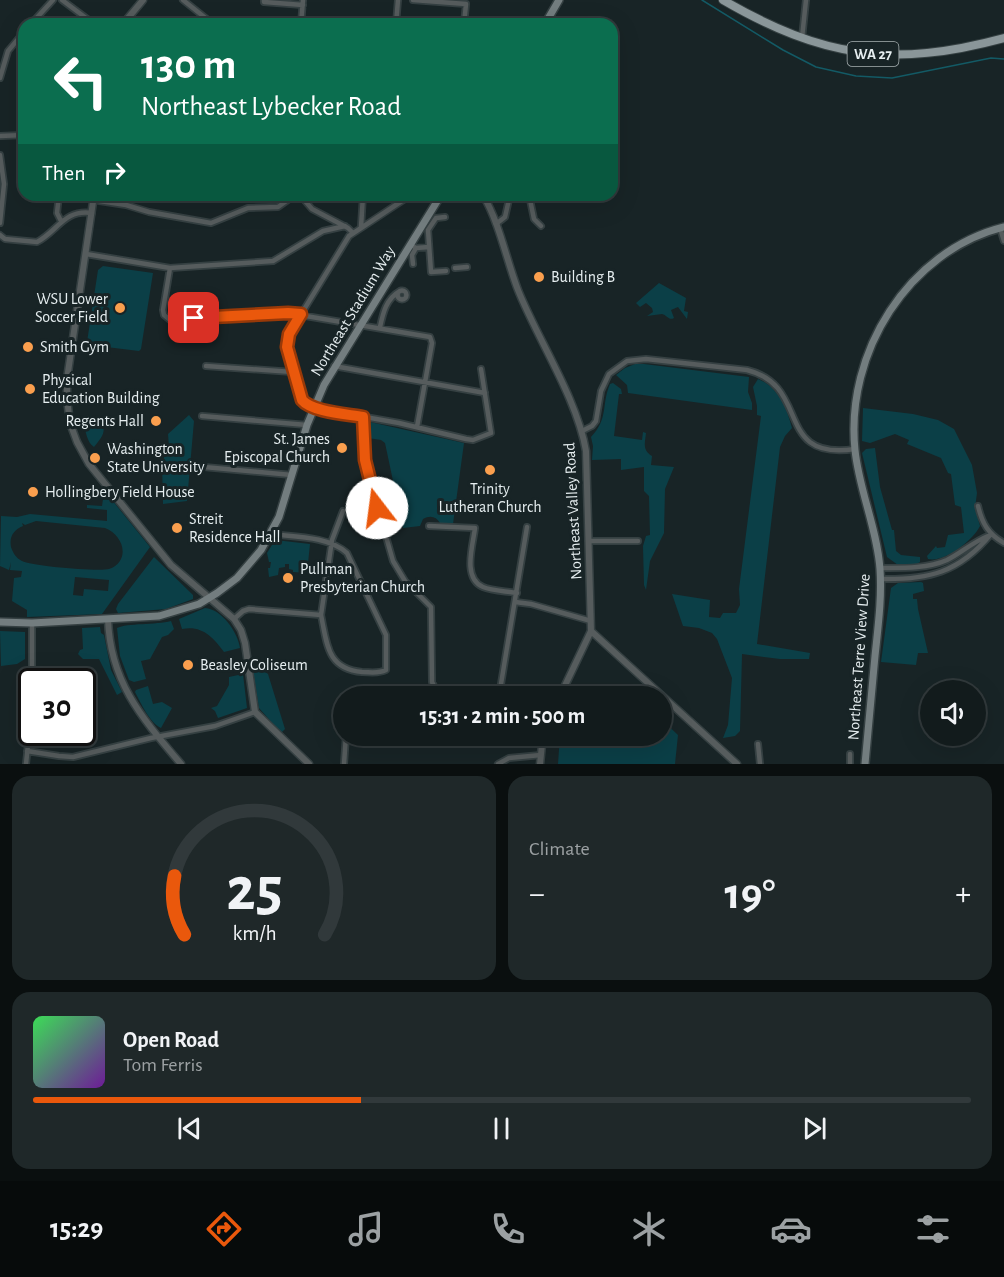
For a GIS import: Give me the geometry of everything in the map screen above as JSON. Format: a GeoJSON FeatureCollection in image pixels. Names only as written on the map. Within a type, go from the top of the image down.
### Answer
{"type":"FeatureCollection","features":[{"type":"Feature","properties":{"kind":"main road"},"geometry":{"type":"LineString","coordinates":[[549,18],[560,0]]}},
{"type":"Feature","properties":{"kind":"main road","name":"WA 27"},"geometry":{"type":"LineString","coordinates":[[723,0],[756,18],[802,38],[835,48],[892,56],[946,52],[1004,38]]}},
{"type":"Feature","properties":{"kind":"main road","name":"Northeast Stadium Way"},"geometry":{"type":"LineString","coordinates":[[0,622],[108,620],[166,615],[208,598],[246,569],[270,534],[282,506],[307,424],[334,366],[413,246],[438,201]]}},
{"type":"Feature","properties":{"kind":"main road","name":"Northeast Terre View Drive"},"geometry":{"type":"LineString","coordinates":[[865,764],[880,610],[880,568],[855,449],[854,418],[860,376],[867,355],[887,314],[912,283],[939,259],[970,240],[1002,227]]}},
{"type":"Feature","properties":{"kind":"street"},"geometry":{"type":"LineString","coordinates":[[36,18],[53,0]]}},
{"type":"Feature","properties":{"kind":"street"},"geometry":{"type":"LineString","coordinates":[[62,0],[85,17]]}},
{"type":"Feature","properties":{"kind":"street"},"geometry":{"type":"LineString","coordinates":[[128,18],[143,0]]}},
{"type":"Feature","properties":{"kind":"street"},"geometry":{"type":"LineString","coordinates":[[183,0],[206,18]]}},
{"type":"Feature","properties":{"kind":"street"},"geometry":{"type":"LineString","coordinates":[[396,18],[398,0]]}},
{"type":"Feature","properties":{"kind":"street"},"geometry":{"type":"LineString","coordinates":[[413,0],[466,4],[465,18]]}},
{"type":"Feature","properties":{"kind":"street"},"geometry":{"type":"LineString","coordinates":[[802,38],[806,0]]}},
{"type":"Feature","properties":{"kind":"street"},"geometry":{"type":"LineString","coordinates":[[264,1],[303,3],[302,18]]}},
{"type":"Feature","properties":{"kind":"street"},"geometry":{"type":"LineString","coordinates":[[0,78],[8,51],[18,39]]}},
{"type":"Feature","properties":{"kind":"street"},"geometry":{"type":"LineString","coordinates":[[0,136],[18,135]]}},
{"type":"Feature","properties":{"kind":"street"},"geometry":{"type":"LineString","coordinates":[[0,155],[4,184],[0,223]]}},
{"type":"Feature","properties":{"kind":"street"},"geometry":{"type":"LineString","coordinates":[[58,201],[57,213],[61,221]]}},
{"type":"Feature","properties":{"kind":"street"},"geometry":{"type":"LineString","coordinates":[[94,201],[67,379],[67,399],[73,432],[89,464],[153,544],[183,577],[234,619],[243,636],[255,712],[309,764]]}},
{"type":"Feature","properties":{"kind":"street"},"geometry":{"type":"LineString","coordinates":[[110,201],[149,212],[211,223],[248,208],[278,207],[286,201]]}},
{"type":"Feature","properties":{"kind":"street"},"geometry":{"type":"LineString","coordinates":[[305,201],[312,209],[352,232]]}},
{"type":"Feature","properties":{"kind":"street"},"geometry":{"type":"LineString","coordinates":[[361,227],[363,201]]}},
{"type":"Feature","properties":{"kind":"street"},"geometry":{"type":"LineString","coordinates":[[402,201],[352,232],[287,340],[293,372],[302,400],[305,404],[314,407],[472,440],[491,433],[481,369]]}},
{"type":"Feature","properties":{"kind":"street","name":"Northeast Valley Road"},"geometry":{"type":"LineString","coordinates":[[486,201],[496,224],[518,290],[572,406],[582,431],[586,451],[591,631],[565,686]]}},
{"type":"Feature","properties":{"kind":"street"},"geometry":{"type":"LineString","coordinates":[[496,224],[505,217],[509,201]]}},
{"type":"Feature","properties":{"kind":"street"},"geometry":{"type":"LineString","coordinates":[[530,201],[534,219],[541,226]]}},
{"type":"Feature","properties":{"kind":"street"},"geometry":{"type":"LineString","coordinates":[[0,235],[10,240],[37,242],[61,221],[81,211],[92,213]]}},
{"type":"Feature","properties":{"kind":"street"},"geometry":{"type":"LineString","coordinates":[[445,217],[437,217],[428,229],[431,272],[446,271]]}},
{"type":"Feature","properties":{"kind":"street"},"geometry":{"type":"LineString","coordinates":[[86,254],[170,268],[273,261],[323,231],[345,226]]}},
{"type":"Feature","properties":{"kind":"street"},"geometry":{"type":"LineString","coordinates":[[1002,227],[1004,241]]}},
{"type":"Feature","properties":{"kind":"street"},"geometry":{"type":"LineString","coordinates":[[413,264],[411,256],[413,246],[429,247]]}},
{"type":"Feature","properties":{"kind":"street"},"geometry":{"type":"LineString","coordinates":[[455,268],[467,267]]}},
{"type":"Feature","properties":{"kind":"street"},"geometry":{"type":"LineString","coordinates":[[170,268],[163,310],[164,315],[170,320],[288,313],[359,326],[380,327],[431,339],[417,427]]}},
{"type":"Feature","properties":{"kind":"street"},"geometry":{"type":"LineString","coordinates":[[380,327],[386,305],[392,296],[400,291]]}},
{"type":"Feature","properties":{"kind":"street"},"geometry":{"type":"LineString","coordinates":[[582,431],[596,421],[601,391],[609,375],[627,361],[646,359],[747,370],[763,376],[782,393],[807,442],[828,451],[855,449]]}},
{"type":"Feature","properties":{"kind":"street"},"geometry":{"type":"LineString","coordinates":[[206,366],[293,372]]}},
{"type":"Feature","properties":{"kind":"street"},"geometry":{"type":"LineString","coordinates":[[334,366],[485,393]]}},
{"type":"Feature","properties":{"kind":"street"},"geometry":{"type":"LineString","coordinates":[[202,416],[307,424]]}},
{"type":"Feature","properties":{"kind":"street"},"geometry":{"type":"LineString","coordinates":[[363,417],[367,470],[390,553],[405,581],[431,607],[432,681],[434,686]]}},
{"type":"Feature","properties":{"kind":"street"},"geometry":{"type":"LineString","coordinates":[[193,466],[292,475]]}},
{"type":"Feature","properties":{"kind":"street"},"geometry":{"type":"LineString","coordinates":[[978,506],[990,534],[1004,543]]}},
{"type":"Feature","properties":{"kind":"street"},"geometry":{"type":"LineString","coordinates":[[270,534],[332,544],[344,550],[351,558],[386,635],[386,670],[380,673],[349,671],[329,653],[321,615],[332,544],[344,511]]}},
{"type":"Feature","properties":{"kind":"street"},"geometry":{"type":"LineString","coordinates":[[429,526],[475,528],[471,575],[482,587],[517,593]]}},
{"type":"Feature","properties":{"kind":"street"},"geometry":{"type":"LineString","coordinates":[[502,686],[527,527]]}},
{"type":"Feature","properties":{"kind":"street"},"geometry":{"type":"LineString","coordinates":[[880,568],[925,566],[947,560],[990,534]]}},
{"type":"Feature","properties":{"kind":"street"},"geometry":{"type":"LineString","coordinates":[[880,579],[926,576],[956,567],[990,534]]}},
{"type":"Feature","properties":{"kind":"street"},"geometry":{"type":"LineString","coordinates":[[589,541],[638,541]]}},
{"type":"Feature","properties":{"kind":"street"},"geometry":{"type":"LineString","coordinates":[[952,557],[956,567]]}},
{"type":"Feature","properties":{"kind":"street"},"geometry":{"type":"LineString","coordinates":[[925,566],[926,576]]}},
{"type":"Feature","properties":{"kind":"street"},"geometry":{"type":"LineString","coordinates":[[516,602],[591,621]]}},
{"type":"Feature","properties":{"kind":"street"},"geometry":{"type":"LineString","coordinates":[[234,619],[249,609],[321,615]]}},
{"type":"Feature","properties":{"kind":"street"},"geometry":{"type":"LineString","coordinates":[[108,620],[116,668],[137,708],[181,764]]}},
{"type":"Feature","properties":{"kind":"street"},"geometry":{"type":"LineString","coordinates":[[32,623],[32,668]]}},
{"type":"Feature","properties":{"kind":"street"},"geometry":{"type":"LineString","coordinates":[[591,631],[737,764]]}},
{"type":"Feature","properties":{"kind":"street"},"geometry":{"type":"LineString","coordinates":[[27,750],[59,756],[73,756],[215,726],[255,712]]}},
{"type":"Feature","properties":{"kind":"street"},"geometry":{"type":"LineString","coordinates":[[758,744],[760,764]]}},
{"type":"Feature","properties":{"kind":"street"},"geometry":{"type":"LineString","coordinates":[[26,764],[27,746]]}},
{"type":"Feature","properties":{"kind":"street"},"geometry":{"type":"LineString","coordinates":[[344,764],[345,746]]}},
{"type":"Feature","properties":{"kind":"street"},"geometry":{"type":"LineString","coordinates":[[540,764],[542,746]]}},
{"type":"Feature","properties":{"kind":"street"},"geometry":{"type":"LineString","coordinates":[[850,754],[850,764]]}},
{"type":"Feature","properties":{"kind":"street"},"geometry":{"type":"LineString","coordinates":[[498,764],[509,758],[541,755]]}},
{"type":"Feature","properties":{"kind":"shaded area","name":"WSU Lower Soccer Field"},"geometry":{"type":"Polygon","coordinates":[[[103,266],[153,273],[139,351],[90,345],[87,342],[98,270],[103,266]]]}},
{"type":"Feature","properties":{"kind":"shaded area"},"geometry":{"type":"Polygon","coordinates":[[[659,283],[686,298],[684,311],[688,312],[687,319],[678,307],[671,310],[674,318],[672,319],[662,314],[647,316],[653,312],[652,308],[646,303],[640,307],[636,303],[659,283]]]}},
{"type":"Feature","properties":{"kind":"shaded area"},"geometry":{"type":"Polygon","coordinates":[[[635,364],[749,377],[748,392],[752,410],[628,393],[627,385],[616,375],[635,364]]]}},
{"type":"Feature","properties":{"kind":"shaded area"},"geometry":{"type":"Polygon","coordinates":[[[758,379],[771,387],[781,399],[792,428],[780,447],[757,644],[810,653],[809,659],[780,659],[742,654],[740,731],[735,736],[723,738],[728,725],[732,678],[717,639],[712,633],[699,628],[683,626],[672,594],[710,600],[709,617],[720,618],[723,613],[736,613],[740,605],[739,589],[761,416],[757,415],[753,387],[758,379]]]}},
{"type":"Feature","properties":{"kind":"shaded area"},"geometry":{"type":"Polygon","coordinates":[[[613,383],[621,389],[622,394],[619,394],[614,436],[642,440],[643,432],[646,433],[645,446],[652,456],[651,465],[674,467],[665,489],[664,533],[650,561],[646,590],[643,546],[646,536],[650,535],[649,496],[644,491],[644,467],[621,470],[621,459],[592,460],[591,437],[603,417],[607,392],[610,384],[613,383]]]}},
{"type":"Feature","properties":{"kind":"shaded area"},"geometry":{"type":"Polygon","coordinates":[[[863,408],[913,414],[938,420],[954,429],[972,465],[977,493],[975,508],[980,526],[958,549],[942,558],[928,559],[927,556],[936,546],[937,548],[945,547],[948,535],[964,533],[961,507],[955,505],[951,474],[948,473],[941,458],[907,444],[909,440],[895,434],[870,443],[862,441],[863,408]]]}},
{"type":"Feature","properties":{"kind":"shaded area"},"geometry":{"type":"Polygon","coordinates":[[[90,415],[103,426],[104,430],[94,447],[89,442],[82,423],[90,415]]]}},
{"type":"Feature","properties":{"kind":"shaded area"},"geometry":{"type":"Polygon","coordinates":[[[189,415],[194,421],[187,501],[163,504],[162,462],[169,447],[168,434],[189,415]]]}},
{"type":"Feature","properties":{"kind":"shaded area"},"geometry":{"type":"Polygon","coordinates":[[[370,422],[464,443],[453,524],[440,523],[437,519],[430,517],[423,519],[420,526],[403,528],[385,443],[368,438],[367,425],[370,422]]]}},
{"type":"Feature","properties":{"kind":"shaded area"},"geometry":{"type":"Polygon","coordinates":[[[875,448],[880,487],[892,530],[894,530],[896,551],[901,555],[920,557],[920,562],[915,565],[898,565],[887,557],[862,453],[866,449],[875,448]]]}},
{"type":"Feature","properties":{"kind":"shaded area"},"geometry":{"type":"Polygon","coordinates":[[[103,499],[112,500],[150,547],[102,614],[27,617],[27,610],[12,601],[14,578],[21,577],[22,571],[10,570],[11,562],[9,570],[0,566],[1,516],[17,517],[30,514],[107,521],[107,510],[87,508],[87,505],[102,506],[103,499]],[[36,521],[25,525],[22,523],[23,526],[12,537],[12,549],[16,557],[22,561],[51,567],[103,570],[116,565],[120,560],[122,548],[112,531],[105,528],[36,521]],[[75,577],[73,595],[83,596],[84,589],[108,591],[109,580],[75,577]]]}},
{"type":"Feature","properties":{"kind":"shaded area"},"geometry":{"type":"Polygon","coordinates":[[[275,540],[310,544],[307,573],[293,572],[289,569],[289,564],[285,564],[285,567],[279,568],[278,575],[269,577],[268,568],[271,562],[269,562],[267,553],[275,540]]]}},
{"type":"Feature","properties":{"kind":"shaded area"},"geometry":{"type":"Polygon","coordinates":[[[154,557],[193,595],[193,599],[166,609],[118,613],[116,609],[118,604],[154,557]]]}},
{"type":"Feature","properties":{"kind":"shaded area"},"geometry":{"type":"Polygon","coordinates":[[[921,582],[924,591],[913,594],[913,599],[917,599],[928,653],[918,653],[916,665],[881,662],[891,588],[898,583],[921,582]]]}},
{"type":"Feature","properties":{"kind":"shaded area"},"geometry":{"type":"Polygon","coordinates":[[[205,608],[223,617],[236,636],[240,648],[224,652],[206,633],[189,628],[182,629],[179,619],[205,608]]]}},
{"type":"Feature","properties":{"kind":"shaded area"},"geometry":{"type":"Polygon","coordinates":[[[171,621],[174,629],[162,637],[150,659],[141,661],[146,679],[134,682],[129,680],[120,656],[117,628],[171,621]]]}},
{"type":"Feature","properties":{"kind":"shaded area"},"geometry":{"type":"Polygon","coordinates":[[[100,627],[104,635],[111,670],[122,692],[117,695],[99,659],[83,659],[78,654],[83,649],[82,628],[100,627]]]}},
{"type":"Feature","properties":{"kind":"shaded area"},"geometry":{"type":"Polygon","coordinates":[[[0,631],[25,632],[25,659],[17,664],[1,666],[0,631]]]}},
{"type":"Feature","properties":{"kind":"shaded area"},"geometry":{"type":"Polygon","coordinates":[[[260,668],[268,674],[285,729],[281,733],[259,708],[253,670],[260,668]]]}},
{"type":"Feature","properties":{"kind":"shaded area"},"geometry":{"type":"Polygon","coordinates":[[[243,674],[247,708],[218,718],[211,708],[217,706],[229,685],[229,677],[243,674]]]}},
{"type":"Feature","properties":{"kind":"shaded area"},"geometry":{"type":"Polygon","coordinates":[[[148,686],[153,704],[162,702],[172,708],[161,728],[149,717],[135,692],[148,686]]]}},
{"type":"Feature","properties":{"kind":"shaded area"},"geometry":{"type":"Polygon","coordinates":[[[672,729],[678,735],[675,764],[558,764],[559,746],[672,746],[672,729]]]}},
{"type":"Feature","properties":{"kind":"waterway"},"geometry":{"type":"LineString","coordinates":[[702,0],[783,50],[816,67],[856,76],[892,78],[991,58],[1004,59]]}},
{"type":"Feature","properties":{"kind":"place","name":"Building B"},"geometry":{"type":"Point","coordinates":[539,277]}},
{"type":"Feature","properties":{"kind":"place","name":"WSU Lower Soccer Field"},"geometry":{"type":"Point","coordinates":[120,308]}},
{"type":"Feature","properties":{"kind":"place","name":"Smith Gym"},"geometry":{"type":"Point","coordinates":[28,347]}},
{"type":"Feature","properties":{"kind":"place","name":"Physical Education Building"},"geometry":{"type":"Point","coordinates":[30,389]}},
{"type":"Feature","properties":{"kind":"place","name":"Regents Hall"},"geometry":{"type":"Point","coordinates":[156,421]}},
{"type":"Feature","properties":{"kind":"place","name":"St. James Episcopal Church"},"geometry":{"type":"Point","coordinates":[342,448]}},
{"type":"Feature","properties":{"kind":"place","name":"Washington State University"},"geometry":{"type":"Point","coordinates":[95,458]}},
{"type":"Feature","properties":{"kind":"place","name":"Trinity Lutheran Church"},"geometry":{"type":"Point","coordinates":[490,470]}},
{"type":"Feature","properties":{"kind":"place","name":"Hollingbery Field House"},"geometry":{"type":"Point","coordinates":[33,492]}},
{"type":"Feature","properties":{"kind":"place","name":"Streit Residence Hall"},"geometry":{"type":"Point","coordinates":[177,528]}},
{"type":"Feature","properties":{"kind":"place","name":"Pullman Presbyterian Church"},"geometry":{"type":"Point","coordinates":[288,578]}},
{"type":"Feature","properties":{"kind":"place","name":"Beasley Coliseum"},"geometry":{"type":"Point","coordinates":[188,665]}},
{"type":"Feature","properties":{"kind":"route"},"geometry":{"type":"LineString","coordinates":[[194,318],[301,314],[289,334],[287,347],[302,400],[305,404],[314,407],[363,417],[365,460],[377,508]]}}]}
